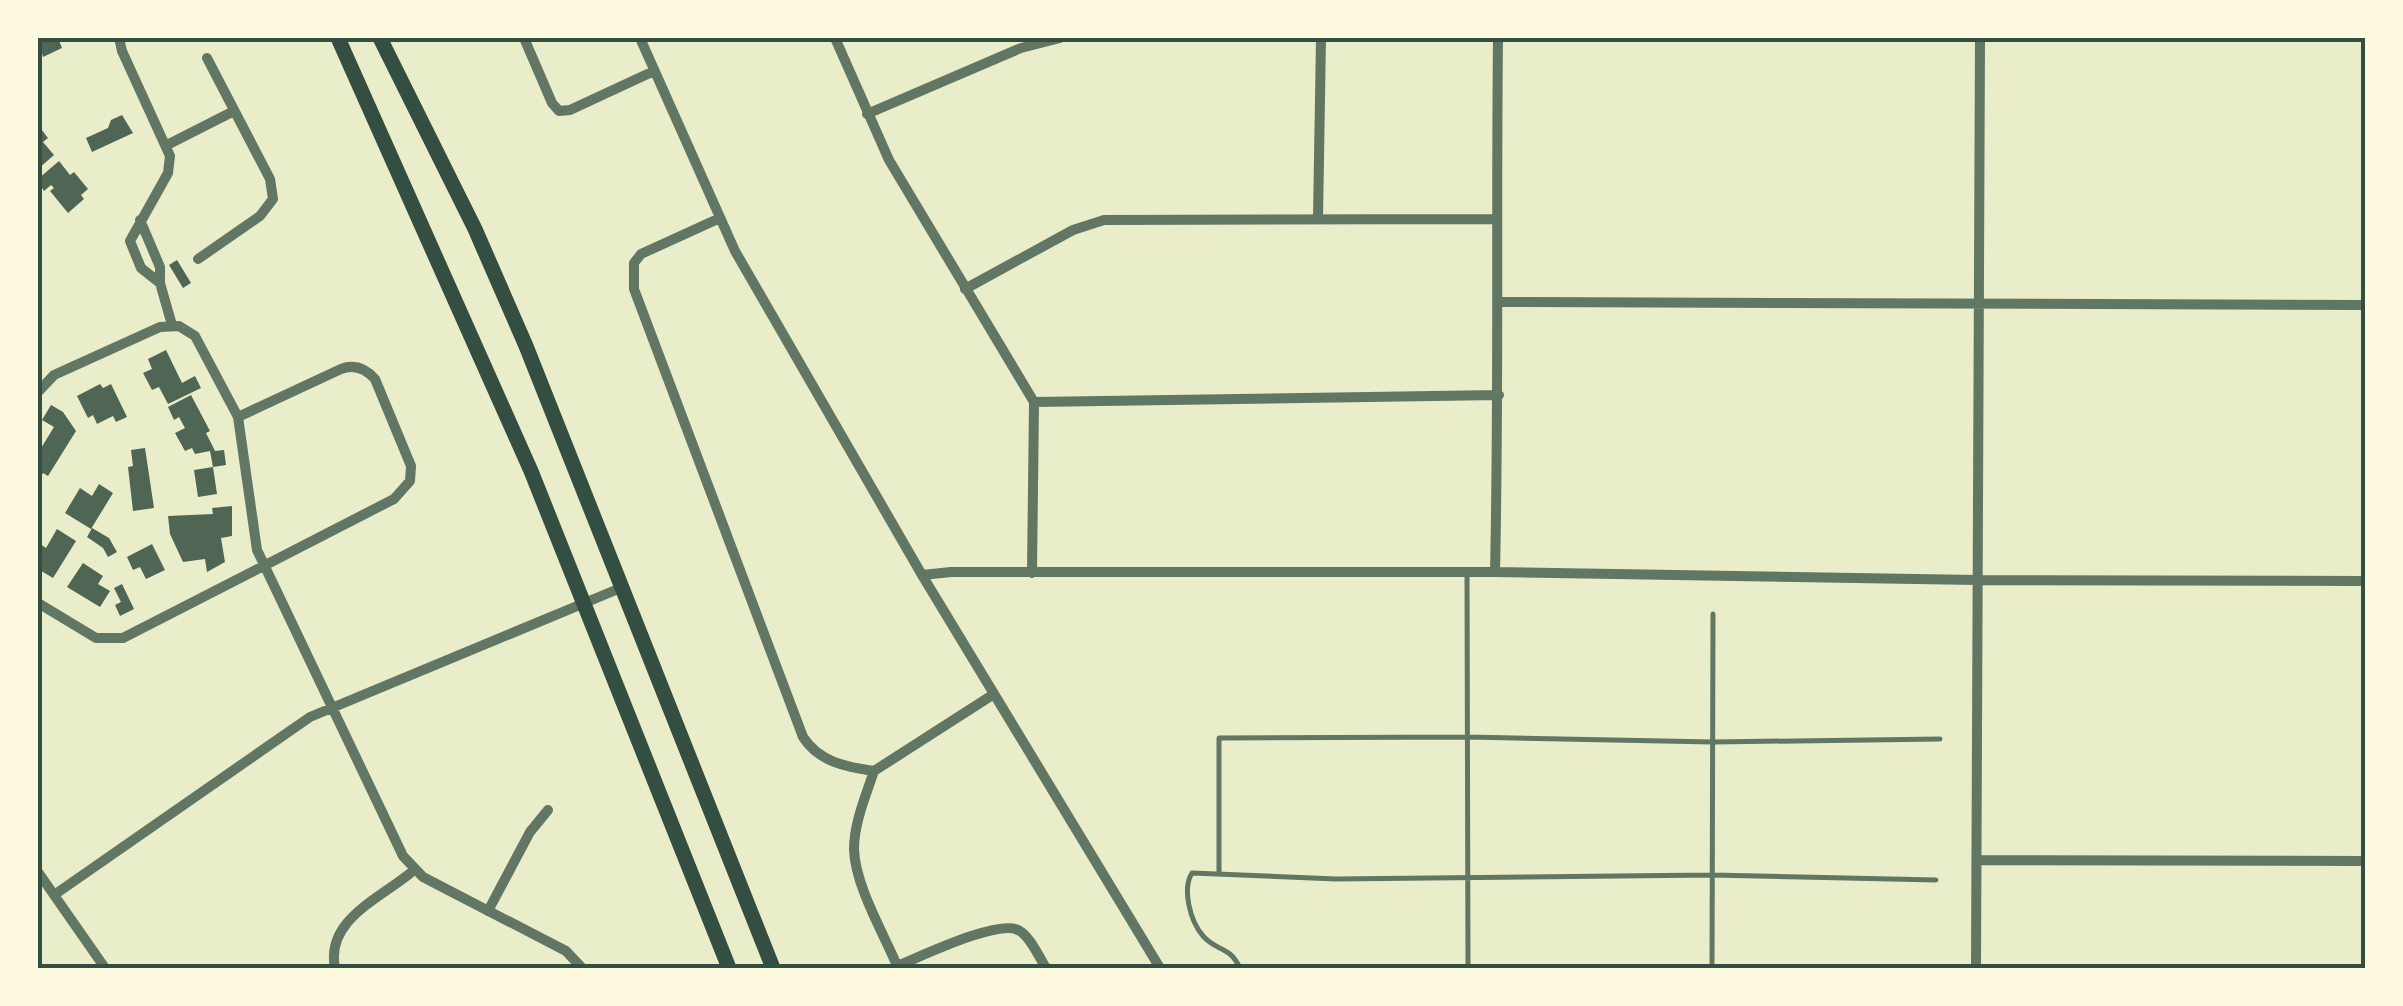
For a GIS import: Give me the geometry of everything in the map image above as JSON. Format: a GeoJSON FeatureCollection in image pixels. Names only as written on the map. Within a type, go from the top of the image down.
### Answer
{"type":"FeatureCollection","features":[{"type":"Feature","properties":{"kind":"main road"},"geometry":{"type":"LineString","coordinates":[[338,38],[531,472],[728,968]]}},
{"type":"Feature","properties":{"kind":"main road"},"geometry":{"type":"LineString","coordinates":[[380,38],[490,262],[773,968]]}},
{"type":"Feature","properties":{"kind":"street"},"geometry":{"type":"LineString","coordinates":[[119,38],[167,145],[171,164],[130,247],[141,268],[160,283]]}},
{"type":"Feature","properties":{"kind":"street"},"geometry":{"type":"LineString","coordinates":[[524,38],[559,111],[570,110],[654,71]]}},
{"type":"Feature","properties":{"kind":"street"},"geometry":{"type":"LineString","coordinates":[[640,38],[720,218],[922,575],[1160,968]]}},
{"type":"Feature","properties":{"kind":"street"},"geometry":{"type":"LineString","coordinates":[[834,38],[888,160],[1034,402],[1032,573]]}},
{"type":"Feature","properties":{"kind":"street"},"geometry":{"type":"LineString","coordinates":[[867,114],[1021,48],[1060,38]]}},
{"type":"Feature","properties":{"kind":"street"},"geometry":{"type":"LineString","coordinates":[[1318,218],[1321,38]]}},
{"type":"Feature","properties":{"kind":"street"},"geometry":{"type":"LineString","coordinates":[[1495,572],[1499,395],[1498,38]]}},
{"type":"Feature","properties":{"kind":"street"},"geometry":{"type":"LineString","coordinates":[[1976,968],[1980,38]]}},
{"type":"Feature","properties":{"kind":"street"},"geometry":{"type":"LineString","coordinates":[[198,259],[260,216],[273,199],[270,179],[207,58]]}},
{"type":"Feature","properties":{"kind":"street"},"geometry":{"type":"LineString","coordinates":[[167,145],[234,110]]}},
{"type":"Feature","properties":{"kind":"street"},"geometry":{"type":"LineString","coordinates":[[720,218],[642,254],[634,263],[634,289],[803,737],[816,754],[828,760],[874,771]]}},
{"type":"Feature","properties":{"kind":"street"},"geometry":{"type":"LineString","coordinates":[[965,289],[1073,230],[1104,220],[1496,219]]}},
{"type":"Feature","properties":{"kind":"street"},"geometry":{"type":"LineString","coordinates":[[140,220],[160,267],[160,283],[176,325]]}},
{"type":"Feature","properties":{"kind":"street"},"geometry":{"type":"LineString","coordinates":[[1498,302],[2366,305]]}},
{"type":"Feature","properties":{"kind":"street"},"geometry":{"type":"LineString","coordinates":[[38,392],[59,372],[160,327],[176,325],[195,336],[238,418],[257,550],[403,856],[414,870],[566,951],[582,968]]}},
{"type":"Feature","properties":{"kind":"street"},"geometry":{"type":"LineString","coordinates":[[38,603],[89,635],[117,640],[401,494],[410,482],[411,466],[374,379],[358,367],[341,369],[238,418]]}},
{"type":"Feature","properties":{"kind":"street"},"geometry":{"type":"LineString","coordinates":[[1034,402],[1499,395]]}},
{"type":"Feature","properties":{"kind":"street"},"geometry":{"type":"LineString","coordinates":[[922,575],[1495,572],[1977,580],[2366,581]]}},
{"type":"Feature","properties":{"kind":"street"},"geometry":{"type":"LineString","coordinates":[[54,894],[330,706],[623,587]]}},
{"type":"Feature","properties":{"kind":"street"},"geometry":{"type":"LineString","coordinates":[[994,694],[874,771],[854,851],[860,878],[898,967],[989,930],[1008,927],[1023,934],[1046,968]]}},
{"type":"Feature","properties":{"kind":"street"},"geometry":{"type":"LineString","coordinates":[[488,911],[530,832],[548,810]]}},
{"type":"Feature","properties":{"kind":"street"},"geometry":{"type":"LineString","coordinates":[[1977,860],[2366,861]]}},
{"type":"Feature","properties":{"kind":"street"},"geometry":{"type":"LineString","coordinates":[[334,968],[333,949],[341,928],[414,870]]}},
{"type":"Feature","properties":{"kind":"street"},"geometry":{"type":"LineString","coordinates":[[38,872],[105,968]]}},
{"type":"Feature","properties":{"kind":"lane"},"geometry":{"type":"LineString","coordinates":[[1467,572],[1468,968]]}},
{"type":"Feature","properties":{"kind":"lane"},"geometry":{"type":"LineString","coordinates":[[1712,614],[1712,968]]}},
{"type":"Feature","properties":{"kind":"lane"},"geometry":{"type":"LineString","coordinates":[[1219,873],[1220,738],[1468,736],[1713,742],[1940,738]]}},
{"type":"Feature","properties":{"kind":"lane"},"geometry":{"type":"LineString","coordinates":[[1240,968],[1231,952],[1200,932],[1188,899],[1188,878],[1192,873],[1336,879],[1712,875],[1936,880]]}},
{"type":"Feature","properties":{"kind":"building"},"geometry":{"type":"Polygon","coordinates":[[[38,38],[58,38],[62,48],[43,57],[38,38]]]}},
{"type":"Feature","properties":{"kind":"building"},"geometry":{"type":"Polygon","coordinates":[[[122,115],[133,133],[92,152],[86,138],[108,128],[111,120],[122,115]]]}},
{"type":"Feature","properties":{"kind":"building"},"geometry":{"type":"Polygon","coordinates":[[[38,125],[48,138],[43,142],[54,155],[38,169],[38,125]]]}},
{"type":"Feature","properties":{"kind":"building"},"geometry":{"type":"Polygon","coordinates":[[[59,161],[88,189],[81,195],[84,199],[68,213],[50,191],[54,188],[51,185],[44,191],[38,182],[59,161]]]}},
{"type":"Feature","properties":{"kind":"building"},"geometry":{"type":"Polygon","coordinates":[[[177,260],[191,283],[183,288],[169,265],[177,260]]]}},
{"type":"Feature","properties":{"kind":"building"},"geometry":{"type":"Polygon","coordinates":[[[166,350],[182,383],[195,376],[201,388],[168,404],[159,387],[152,390],[143,373],[152,369],[148,359],[166,350]]]}},
{"type":"Feature","properties":{"kind":"building"},"geometry":{"type":"Polygon","coordinates":[[[100,384],[103,388],[111,384],[127,417],[116,422],[113,416],[97,424],[93,415],[88,418],[77,396],[100,384]]]}},
{"type":"Feature","properties":{"kind":"building"},"geometry":{"type":"Polygon","coordinates":[[[191,395],[210,431],[206,433],[215,451],[224,450],[226,465],[213,467],[210,451],[185,451],[175,433],[185,428],[179,417],[174,420],[168,407],[191,395]]]}},
{"type":"Feature","properties":{"kind":"building"},"geometry":{"type":"Polygon","coordinates":[[[51,405],[63,412],[76,431],[48,476],[43,473],[38,482],[38,453],[54,427],[42,420],[51,405]]]}},
{"type":"Feature","properties":{"kind":"building"},"geometry":{"type":"Polygon","coordinates":[[[145,448],[154,508],[133,511],[128,467],[133,466],[131,450],[145,448]]]}},
{"type":"Feature","properties":{"kind":"building"},"geometry":{"type":"Polygon","coordinates":[[[213,467],[217,494],[198,497],[194,470],[213,467]]]}},
{"type":"Feature","properties":{"kind":"building"},"geometry":{"type":"Polygon","coordinates":[[[99,484],[113,493],[91,529],[65,513],[80,488],[92,496],[99,484]]]}},
{"type":"Feature","properties":{"kind":"building"},"geometry":{"type":"Polygon","coordinates":[[[232,506],[232,536],[221,538],[225,562],[207,572],[205,559],[183,562],[170,534],[168,516],[213,514],[212,508],[232,506]]]}},
{"type":"Feature","properties":{"kind":"building"},"geometry":{"type":"Polygon","coordinates":[[[92,528],[109,538],[117,552],[108,557],[103,548],[87,537],[92,528]]]}},
{"type":"Feature","properties":{"kind":"building"},"geometry":{"type":"Polygon","coordinates":[[[57,529],[76,541],[53,578],[38,569],[38,549],[40,544],[46,548],[57,529]]]}},
{"type":"Feature","properties":{"kind":"building"},"geometry":{"type":"Polygon","coordinates":[[[152,544],[165,570],[146,579],[140,567],[133,570],[127,557],[152,544]]]}},
{"type":"Feature","properties":{"kind":"building"},"geometry":{"type":"Polygon","coordinates":[[[83,563],[103,576],[98,584],[110,591],[100,607],[67,587],[83,563]]]}},
{"type":"Feature","properties":{"kind":"building"},"geometry":{"type":"Polygon","coordinates":[[[122,584],[134,609],[120,616],[115,605],[121,602],[114,588],[122,584]]]}}]}
